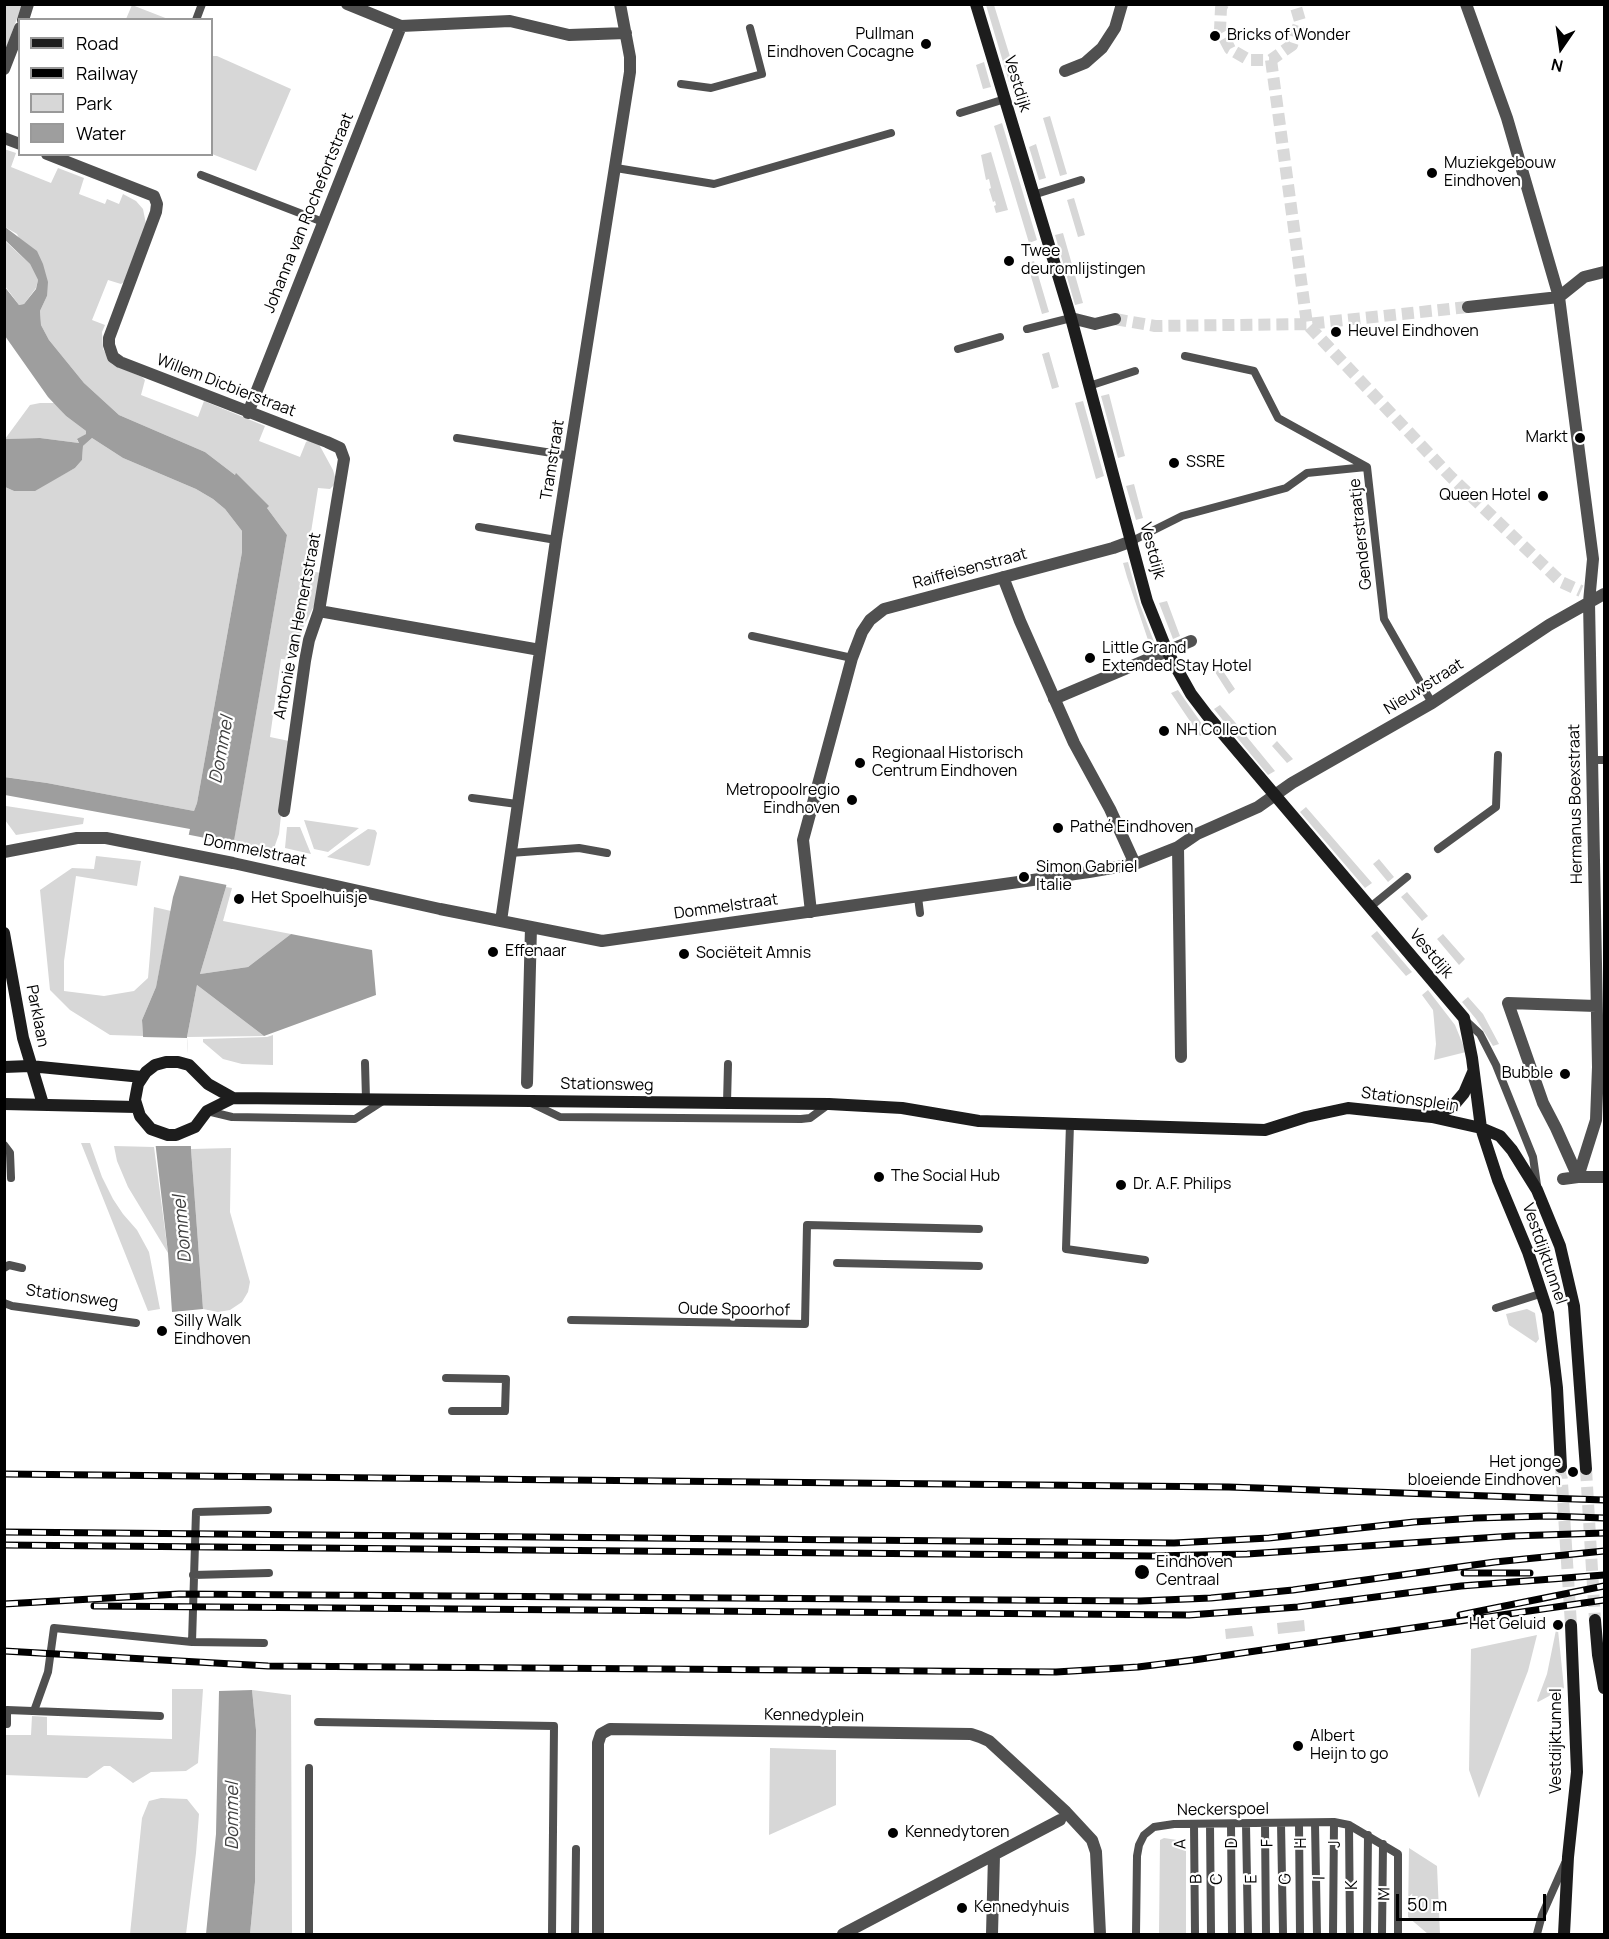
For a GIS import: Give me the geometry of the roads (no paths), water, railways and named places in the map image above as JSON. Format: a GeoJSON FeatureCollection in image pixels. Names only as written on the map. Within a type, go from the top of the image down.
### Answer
{"type":"FeatureCollection","features":[{"type":"Feature","properties":{"kind":"street"},"geometry":{"type":"LineString","coordinates":[[347,4],[401,26],[510,21],[569,35],[626,33]]}},
{"type":"Feature","properties":{"kind":"street","name":"Tramstraat"},"geometry":{"type":"LineString","coordinates":[[501,921],[556,540],[630,72],[621,4]]}},
{"type":"Feature","properties":{"kind":"street","name":"Vestdijk"},"geometry":{"type":"LineString","coordinates":[[976,4],[1071,318],[1148,601],[1167,651],[1191,694],[1207,715],[1464,1018]]}},
{"type":"Feature","properties":{"kind":"street"},"geometry":{"type":"LineString","coordinates":[[1065,71],[1085,63],[1102,48],[1115,28],[1122,4]]}},
{"type":"Feature","properties":{"kind":"street"},"geometry":{"type":"LineString","coordinates":[[1466,4],[1507,117],[1559,297],[1593,559],[1589,602]]}},
{"type":"Feature","properties":{"kind":"street","name":"Johanna van Rochefortstraat"},"geometry":{"type":"LineString","coordinates":[[248,413],[401,26]]}},
{"type":"Feature","properties":{"kind":"street"},"geometry":{"type":"LineString","coordinates":[[4,69],[18,33]]}},
{"type":"Feature","properties":{"kind":"street","name":"Willem Dicbierstraat"},"geometry":{"type":"LineString","coordinates":[[52,156],[154,196],[158,204],[109,338],[108,345],[113,357],[120,362],[340,448]]}},
{"type":"Feature","properties":{"kind":"street"},"geometry":{"type":"LineString","coordinates":[[1468,307],[1559,297],[1584,278],[1605,272]]}},
{"type":"Feature","properties":{"kind":"street"},"geometry":{"type":"LineString","coordinates":[[1071,318],[1095,324],[1115,319]]}},
{"type":"Feature","properties":{"kind":"street","name":"Antonie van Hemertstraat"},"geometry":{"type":"LineString","coordinates":[[284,811],[305,661],[309,640],[319,611],[341,486],[344,459],[340,448]]}},
{"type":"Feature","properties":{"kind":"street","name":"Raiffeisenstraat"},"geometry":{"type":"LineString","coordinates":[[811,912],[804,840],[852,658],[862,632],[870,620],[884,609],[1132,541]]}},
{"type":"Feature","properties":{"kind":"street"},"geometry":{"type":"LineString","coordinates":[[1003,577],[1074,743],[1110,809],[1136,864]]}},
{"type":"Feature","properties":{"kind":"street"},"geometry":{"type":"LineString","coordinates":[[1581,591],[1589,602]]}},
{"type":"Feature","properties":{"kind":"street","name":"Nieuwstraat"},"geometry":{"type":"LineString","coordinates":[[1275,796],[1432,703],[1549,625],[1605,594]]}},
{"type":"Feature","properties":{"kind":"street","name":"Hermanus Boexstraat"},"geometry":{"type":"LineString","coordinates":[[1578,1177],[1596,1120],[1598,1067],[1596,1006],[1598,760],[1589,602]]}},
{"type":"Feature","properties":{"kind":"street"},"geometry":{"type":"LineString","coordinates":[[319,611],[540,650]]}},
{"type":"Feature","properties":{"kind":"street"},"geometry":{"type":"LineString","coordinates":[[1054,699],[1191,641]]}},
{"type":"Feature","properties":{"kind":"street","name":"Dommelstraat"},"geometry":{"type":"LineString","coordinates":[[4,852],[77,838],[106,838],[603,941],[1136,864],[1178,847],[1197,834],[1258,807],[1275,796]]}},
{"type":"Feature","properties":{"kind":"street"},"geometry":{"type":"LineString","coordinates":[[1178,847],[1181,1057]]}},
{"type":"Feature","properties":{"kind":"street"},"geometry":{"type":"LineString","coordinates":[[527,1083],[531,927]]}},
{"type":"Feature","properties":{"kind":"street","name":"Parklaan"},"geometry":{"type":"LineString","coordinates":[[4,933],[30,1066],[43,1104]]}},
{"type":"Feature","properties":{"kind":"street"},"geometry":{"type":"LineString","coordinates":[[1578,1177],[1543,1103],[1508,1003],[1596,1006]]}},
{"type":"Feature","properties":{"kind":"street"},"geometry":{"type":"LineString","coordinates":[[1464,1018],[1481,1128]]}},
{"type":"Feature","properties":{"kind":"street","name":"Stationsweg"},"geometry":{"type":"LineString","coordinates":[[4,1067],[30,1066],[144,1075],[155,1065],[178,1062],[189,1065],[208,1084],[233,1098]]}},
{"type":"Feature","properties":{"kind":"street"},"geometry":{"type":"LineString","coordinates":[[1432,1117],[1453,1106],[1464,1092],[1474,1071]]}},
{"type":"Feature","properties":{"kind":"street"},"geometry":{"type":"LineString","coordinates":[[4,1104],[136,1107],[136,1092],[144,1075]]}},
{"type":"Feature","properties":{"kind":"street","name":"Stationsweg"},"geometry":{"type":"LineString","coordinates":[[136,1107],[151,1129],[168,1135],[176,1135],[195,1127],[207,1112],[233,1098],[829,1104],[902,1108],[979,1121]]}},
{"type":"Feature","properties":{"kind":"street","name":"Stationsplein"},"geometry":{"type":"LineString","coordinates":[[979,1121],[1265,1130],[1306,1117],[1348,1108],[1432,1117],[1493,1132],[1507,1143],[1537,1190]]}},
{"type":"Feature","properties":{"kind":"street","name":"Vestdijktunnel"},"geometry":{"type":"LineString","coordinates":[[1481,1128],[1494,1169],[1543,1293],[1551,1331],[1557,1388],[1561,1467]]}},
{"type":"Feature","properties":{"kind":"street"},"geometry":{"type":"LineString","coordinates":[[1563,1179],[1605,1177]]}},
{"type":"Feature","properties":{"kind":"street","name":"Vestdijktunnel"},"geometry":{"type":"LineString","coordinates":[[1537,1190],[1560,1246],[1574,1306],[1586,1470]]}},
{"type":"Feature","properties":{"kind":"street"},"geometry":{"type":"LineString","coordinates":[[1596,1620],[1598,1655],[1605,1688]]}},
{"type":"Feature","properties":{"kind":"street","name":"Vestdijktunnel"},"geometry":{"type":"LineString","coordinates":[[1564,1935],[1568,1857],[1577,1772],[1571,1625]]}},
{"type":"Feature","properties":{"kind":"street","name":"Kennedyplein"},"geometry":{"type":"LineString","coordinates":[[598,1935],[598,1743],[601,1734],[610,1729],[971,1734],[981,1737],[998,1749],[1092,1840],[1097,1861],[1100,1935]]}},
{"type":"Feature","properties":{"kind":"street"},"geometry":{"type":"LineString","coordinates":[[843,1935],[1060,1820]]}},
{"type":"Feature","properties":{"kind":"street"},"geometry":{"type":"LineString","coordinates":[[992,1935],[994,1855]]}},
{"type":"Feature","properties":{"kind":"lane"},"geometry":{"type":"LineString","coordinates":[[681,84],[711,88],[762,74],[750,28]]}},
{"type":"Feature","properties":{"kind":"lane"},"geometry":{"type":"LineString","coordinates":[[960,113],[1005,99]]}},
{"type":"Feature","properties":{"kind":"lane"},"geometry":{"type":"LineString","coordinates":[[616,168],[714,184],[891,133]]}},
{"type":"Feature","properties":{"kind":"lane"},"geometry":{"type":"LineString","coordinates":[[201,175],[323,222]]}},
{"type":"Feature","properties":{"kind":"lane"},"geometry":{"type":"LineString","coordinates":[[1033,195],[1081,180]]}},
{"type":"Feature","properties":{"kind":"lane"},"geometry":{"type":"LineString","coordinates":[[1027,330],[1071,318]]}},
{"type":"Feature","properties":{"kind":"lane"},"geometry":{"type":"LineString","coordinates":[[958,349],[1000,337]]}},
{"type":"Feature","properties":{"kind":"lane","name":"Genderstraatje"},"geometry":{"type":"LineString","coordinates":[[1185,356],[1254,371],[1278,418],[1367,467],[1384,619],[1432,703]]}},
{"type":"Feature","properties":{"kind":"lane"},"geometry":{"type":"LineString","coordinates":[[1089,386],[1135,370]]}},
{"type":"Feature","properties":{"kind":"lane"},"geometry":{"type":"LineString","coordinates":[[457,438],[571,456]]}},
{"type":"Feature","properties":{"kind":"lane","name":"Raiffeisenstraat"},"geometry":{"type":"LineString","coordinates":[[1132,541],[1182,516],[1286,488],[1307,474],[1367,467]]}},
{"type":"Feature","properties":{"kind":"lane"},"geometry":{"type":"LineString","coordinates":[[479,527],[556,540]]}},
{"type":"Feature","properties":{"kind":"lane"},"geometry":{"type":"LineString","coordinates":[[752,636],[852,658]]}},
{"type":"Feature","properties":{"kind":"lane"},"geometry":{"type":"LineString","coordinates":[[1438,849],[1496,807],[1498,755]]}},
{"type":"Feature","properties":{"kind":"lane"},"geometry":{"type":"LineString","coordinates":[[472,798],[517,804]]}},
{"type":"Feature","properties":{"kind":"lane"},"geometry":{"type":"LineString","coordinates":[[510,852],[579,848],[607,853]]}},
{"type":"Feature","properties":{"kind":"lane"},"geometry":{"type":"LineString","coordinates":[[1369,908],[1407,877]]}},
{"type":"Feature","properties":{"kind":"lane"},"geometry":{"type":"LineString","coordinates":[[918,897],[920,913]]}},
{"type":"Feature","properties":{"kind":"lane","name":"Vestdijk"},"geometry":{"type":"LineString","coordinates":[[1464,1018],[1480,1034],[1496,1065],[1533,1157],[1537,1190]]}},
{"type":"Feature","properties":{"kind":"lane"},"geometry":{"type":"LineString","coordinates":[[365,1064],[366,1099]]}},
{"type":"Feature","properties":{"kind":"lane"},"geometry":{"type":"LineString","coordinates":[[727,1103],[728,1064]]}},
{"type":"Feature","properties":{"kind":"lane"},"geometry":{"type":"LineString","coordinates":[[207,1112],[232,1117],[355,1119],[386,1099]]}},
{"type":"Feature","properties":{"kind":"lane"},"geometry":{"type":"LineString","coordinates":[[527,1101],[560,1117],[583,1118],[801,1119],[810,1118],[829,1104]]}},
{"type":"Feature","properties":{"kind":"lane"},"geometry":{"type":"LineString","coordinates":[[1070,1124],[1066,1249],[1145,1260]]}},
{"type":"Feature","properties":{"kind":"lane"},"geometry":{"type":"LineString","coordinates":[[4,1145],[10,1153],[11,1178]]}},
{"type":"Feature","properties":{"kind":"lane","name":"Oude Spoorhof"},"geometry":{"type":"LineString","coordinates":[[571,1320],[805,1324],[807,1225],[979,1229]]}},
{"type":"Feature","properties":{"kind":"lane"},"geometry":{"type":"LineString","coordinates":[[837,1263],[979,1266]]}},
{"type":"Feature","properties":{"kind":"lane","name":"Stationsweg"},"geometry":{"type":"LineString","coordinates":[[4,1268],[9,1265],[22,1268]]}},
{"type":"Feature","properties":{"kind":"lane"},"geometry":{"type":"LineString","coordinates":[[1496,1308],[1543,1293]]}},
{"type":"Feature","properties":{"kind":"lane","name":"Stationsweg"},"geometry":{"type":"LineString","coordinates":[[4,1303],[136,1323]]}},
{"type":"Feature","properties":{"kind":"lane"},"geometry":{"type":"LineString","coordinates":[[446,1378],[506,1379],[506,1411],[452,1411]]}},
{"type":"Feature","properties":{"kind":"lane"},"geometry":{"type":"LineString","coordinates":[[192,1642],[195,1512],[268,1510]]}},
{"type":"Feature","properties":{"kind":"lane"},"geometry":{"type":"LineString","coordinates":[[194,1575],[269,1573]]}},
{"type":"Feature","properties":{"kind":"lane"},"geometry":{"type":"LineString","coordinates":[[34,1711],[48,1672],[54,1628],[192,1642],[264,1643]]}},
{"type":"Feature","properties":{"kind":"lane"},"geometry":{"type":"LineString","coordinates":[[4,1724],[7,1724],[7,1710],[160,1716]]}},
{"type":"Feature","properties":{"kind":"lane"},"geometry":{"type":"LineString","coordinates":[[318,1722],[554,1726],[552,1935]]}},
{"type":"Feature","properties":{"kind":"lane"},"geometry":{"type":"LineString","coordinates":[[309,1768],[309,1935]]}},
{"type":"Feature","properties":{"kind":"lane","name":"Neckerspoel"},"geometry":{"type":"LineString","coordinates":[[1136,1935],[1136,1876],[1139,1845],[1144,1835],[1154,1827],[1174,1824],[1334,1822],[1349,1825],[1398,1854]]}},
{"type":"Feature","properties":{"kind":"lane","name":"I"},"geometry":{"type":"LineString","coordinates":[[1333,1935],[1334,1822]]}},
{"type":"Feature","properties":{"kind":"lane","name":"F"},"geometry":{"type":"LineString","coordinates":[[1281,1823],[1283,1935]]}},
{"type":"Feature","properties":{"kind":"lane","name":"G"},"geometry":{"type":"LineString","coordinates":[[1299,1823],[1300,1935]]}},
{"type":"Feature","properties":{"kind":"lane","name":"H"},"geometry":{"type":"LineString","coordinates":[[1315,1823],[1317,1935]]}},
{"type":"Feature","properties":{"kind":"lane","name":"A"},"geometry":{"type":"LineString","coordinates":[[1194,1824],[1195,1935]]}},
{"type":"Feature","properties":{"kind":"lane","name":"B"},"geometry":{"type":"LineString","coordinates":[[1210,1824],[1211,1935]]}},
{"type":"Feature","properties":{"kind":"lane","name":"C"},"geometry":{"type":"LineString","coordinates":[[1231,1824],[1232,1935]]}},
{"type":"Feature","properties":{"kind":"lane","name":"D"},"geometry":{"type":"LineString","coordinates":[[1246,1824],[1248,1935]]}},
{"type":"Feature","properties":{"kind":"lane","name":"E"},"geometry":{"type":"LineString","coordinates":[[1265,1824],[1266,1935]]}},
{"type":"Feature","properties":{"kind":"lane","name":"J"},"geometry":{"type":"LineString","coordinates":[[1349,1825],[1350,1935]]}},
{"type":"Feature","properties":{"kind":"lane","name":"K"},"geometry":{"type":"LineString","coordinates":[[1367,1935],[1368,1835]]}},
{"type":"Feature","properties":{"kind":"lane"},"geometry":{"type":"LineString","coordinates":[[1382,1935],[1383,1844]]}},
{"type":"Feature","properties":{"kind":"lane"},"geometry":{"type":"LineString","coordinates":[[575,1935],[576,1849]]}},
{"type":"Feature","properties":{"kind":"lane","name":"M"},"geometry":{"type":"LineString","coordinates":[[1398,1854],[1398,1935]]}},
{"type":"Feature","properties":{"kind":"lane","name":"Vestdijktunnel"},"geometry":{"type":"LineString","coordinates":[[1537,1935],[1542,1915],[1568,1857]]}},
{"type":"Feature","properties":{"kind":"water","name":"Dommel"},"geometry":{"type":"Polygon","coordinates":[[[5,227],[37,251],[48,282],[47,296],[40,311],[41,325],[49,340],[84,383],[119,415],[205,452],[235,475],[236,473],[269,506],[267,508],[287,535],[226,887],[200,974],[248,967],[291,934],[372,950],[376,995],[264,1036],[197,985],[187,1037],[191,1149],[203,1309],[172,1312],[168,1253],[142,1020],[156,987],[173,897],[190,829],[5,795],[4,777],[194,811],[242,552],[242,531],[225,509],[213,499],[196,489],[123,458],[92,438],[83,446],[82,460],[75,468],[35,491],[14,491],[5,487],[5,439],[40,438],[79,443],[77,439],[86,434],[86,431],[66,416],[48,397],[5,336],[4,286],[19,305],[24,304],[36,289],[38,280],[30,264],[5,240],[5,227]]]}},
{"type":"Feature","properties":{"kind":"water","name":"Dommel"},"geometry":{"type":"Polygon","coordinates":[[[252,1690],[256,1730],[255,1882],[250,1934],[206,1934],[216,1834],[219,1691],[252,1690]]]}},
{"type":"Feature","properties":{"kind":"tunnel"},"geometry":{"type":"LineString","coordinates":[[1223,4],[1220,30],[1230,49],[1249,60],[1271,60],[1292,45],[1300,21],[1295,4]]}},
{"type":"Feature","properties":{"kind":"tunnel"},"geometry":{"type":"LineString","coordinates":[[1271,60],[1307,324],[1450,476],[1561,582],[1581,591]]}},
{"type":"Feature","properties":{"kind":"tunnel"},"geometry":{"type":"LineString","coordinates":[[1115,319],[1155,326],[1307,324],[1468,307]]}},
{"type":"Feature","properties":{"kind":"tunnel"},"geometry":{"type":"LineString","coordinates":[[1561,1467],[1571,1625]]}},
{"type":"Feature","properties":{"kind":"tunnel"},"geometry":{"type":"LineString","coordinates":[[1586,1469],[1595,1620]]}},
{"type":"Feature","properties":{"kind":"railway"},"geometry":{"type":"LineString","coordinates":[[4,1474],[1229,1487],[1604,1500]]}},
{"type":"Feature","properties":{"kind":"railway"},"geometry":{"type":"LineString","coordinates":[[4,1532],[1174,1543],[1269,1538],[1414,1522],[1476,1518],[1549,1516],[1604,1518]]}},
{"type":"Feature","properties":{"kind":"railway"},"geometry":{"type":"LineString","coordinates":[[4,1545],[1152,1556],[1247,1554],[1513,1536],[1604,1533]]}},
{"type":"Feature","properties":{"kind":"railway"},"geometry":{"type":"LineString","coordinates":[[4,1604],[179,1594],[1140,1601],[1211,1598],[1293,1590],[1495,1562],[1604,1551]]}},
{"type":"Feature","properties":{"kind":"railway"},"geometry":{"type":"LineString","coordinates":[[1464,1573],[1530,1573]]}},
{"type":"Feature","properties":{"kind":"railway"},"geometry":{"type":"LineString","coordinates":[[94,1606],[1189,1615],[1298,1607],[1461,1586],[1604,1575]]}},
{"type":"Feature","properties":{"kind":"railway"},"geometry":{"type":"LineString","coordinates":[[1460,1615],[1604,1586]]}},
{"type":"Feature","properties":{"kind":"railway"},"geometry":{"type":"LineString","coordinates":[[4,1651],[268,1666],[1056,1672],[1138,1667],[1194,1660],[1604,1600]]}},
{"type":"Feature","properties":{"kind":"place","name":"Bricks of Wonder"},"geometry":{"type":"Point","coordinates":[1215,36]}},
{"type":"Feature","properties":{"kind":"place","name":"Pullman Eindhoven Cocagne"},"geometry":{"type":"Point","coordinates":[926,44]}},
{"type":"Feature","properties":{"kind":"place","name":"Muziekgebouw Eindhoven"},"geometry":{"type":"Point","coordinates":[1432,173]}},
{"type":"Feature","properties":{"kind":"place","name":"Twee deuromlijstingen"},"geometry":{"type":"Point","coordinates":[1009,261]}},
{"type":"Feature","properties":{"kind":"place","name":"Heuvel Eindhoven"},"geometry":{"type":"Point","coordinates":[1336,332]}},
{"type":"Feature","properties":{"kind":"place","name":"Markt"},"geometry":{"type":"Point","coordinates":[1580,438]}},
{"type":"Feature","properties":{"kind":"place","name":"SSRE"},"geometry":{"type":"Point","coordinates":[1174,463]}},
{"type":"Feature","properties":{"kind":"place","name":"Queen Hotel"},"geometry":{"type":"Point","coordinates":[1543,496]}},
{"type":"Feature","properties":{"kind":"place","name":"Little Grand Extended Stay Hotel"},"geometry":{"type":"Point","coordinates":[1090,658]}},
{"type":"Feature","properties":{"kind":"place","name":"NH Collection"},"geometry":{"type":"Point","coordinates":[1164,731]}},
{"type":"Feature","properties":{"kind":"place","name":"Regionaal Historisch Centrum Eindhoven"},"geometry":{"type":"Point","coordinates":[860,763]}},
{"type":"Feature","properties":{"kind":"place","name":"Metropoolregio Eindhoven"},"geometry":{"type":"Point","coordinates":[852,800]}},
{"type":"Feature","properties":{"kind":"place","name":"Pathé Eindhoven"},"geometry":{"type":"Point","coordinates":[1058,828]}},
{"type":"Feature","properties":{"kind":"place","name":"Simon Gabriel Italie"},"geometry":{"type":"Point","coordinates":[1024,877]}},
{"type":"Feature","properties":{"kind":"place","name":"Het Spoelhuisje"},"geometry":{"type":"Point","coordinates":[239,899]}},
{"type":"Feature","properties":{"kind":"place","name":"Effenaar"},"geometry":{"type":"Point","coordinates":[493,952]}},
{"type":"Feature","properties":{"kind":"place","name":"Sociëteit Amnis"},"geometry":{"type":"Point","coordinates":[684,954]}},
{"type":"Feature","properties":{"kind":"place","name":"Bubble"},"geometry":{"type":"Point","coordinates":[1565,1074]}},
{"type":"Feature","properties":{"kind":"place","name":"The Social Hub"},"geometry":{"type":"Point","coordinates":[879,1177]}},
{"type":"Feature","properties":{"kind":"place","name":"Dr. A.F. Philips"},"geometry":{"type":"Point","coordinates":[1121,1185]}},
{"type":"Feature","properties":{"kind":"place","name":"Silly Walk Eindhoven"},"geometry":{"type":"Point","coordinates":[162,1331]}},
{"type":"Feature","properties":{"kind":"place","name":"Het jonge bloeiende Eindhoven"},"geometry":{"type":"Point","coordinates":[1573,1472]}},
{"type":"Feature","properties":{"kind":"place","name":"Eindhoven Centraal"},"geometry":{"type":"Point","coordinates":[1142,1572]}},
{"type":"Feature","properties":{"kind":"place","name":"Het Geluid"},"geometry":{"type":"Point","coordinates":[1558,1625]}},
{"type":"Feature","properties":{"kind":"place","name":"Albert Heijn to go"},"geometry":{"type":"Point","coordinates":[1298,1746]}},
{"type":"Feature","properties":{"kind":"place","name":"Kennedytoren"},"geometry":{"type":"Point","coordinates":[893,1833]}},
{"type":"Feature","properties":{"kind":"place","name":"Kennedyhuis"},"geometry":{"type":"Point","coordinates":[962,1908]}}]}
